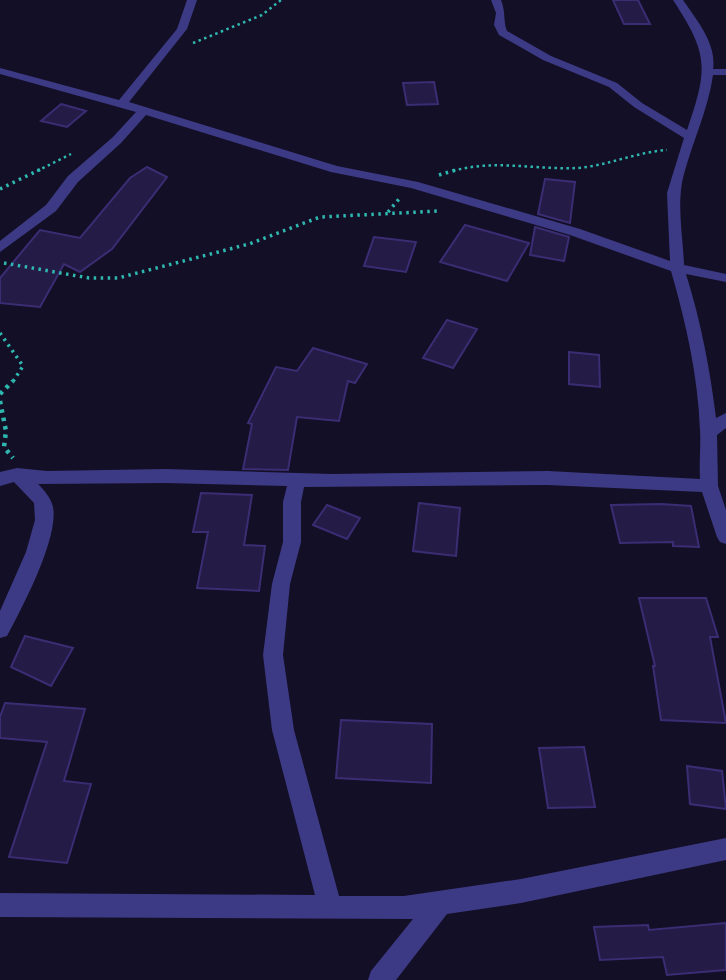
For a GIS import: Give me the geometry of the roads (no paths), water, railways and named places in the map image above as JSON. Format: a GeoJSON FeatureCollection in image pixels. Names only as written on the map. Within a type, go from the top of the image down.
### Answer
{"type":"FeatureCollection","features":[{"type":"Feature","properties":{"kind":"street"},"geometry":{"type":"LineString","coordinates":[[122,104],[180,36],[190,14],[192,0]]}},
{"type":"Feature","properties":{"kind":"street"},"geometry":{"type":"LineString","coordinates":[[496,0],[501,13],[499,25],[503,33],[547,58],[613,85],[638,105],[690,137]]}},
{"type":"Feature","properties":{"kind":"street"},"geometry":{"type":"LineString","coordinates":[[678,0],[698,30],[709,60],[704,97],[677,175],[674,193],[677,268],[703,373],[709,433],[709,486],[726,537]]}},
{"type":"Feature","properties":{"kind":"street"},"geometry":{"type":"LineString","coordinates":[[0,71],[143,110],[335,169],[413,185],[575,232],[677,268],[726,278]]}},
{"type":"Feature","properties":{"kind":"street"},"geometry":{"type":"LineString","coordinates":[[708,72],[726,72]]}},
{"type":"Feature","properties":{"kind":"street"},"geometry":{"type":"LineString","coordinates":[[0,248],[51,208],[74,179],[117,140],[143,110]]}},
{"type":"Feature","properties":{"kind":"street"},"geometry":{"type":"LineString","coordinates":[[709,433],[726,419]]}},
{"type":"Feature","properties":{"kind":"street"},"geometry":{"type":"LineString","coordinates":[[8,477],[166,476],[446,481],[548,478],[709,486]]}},
{"type":"Feature","properties":{"kind":"street"},"geometry":{"type":"LineString","coordinates":[[0,630],[28,569],[42,529],[44,506],[29,484],[8,477]]}},
{"type":"Feature","properties":{"kind":"street"},"geometry":{"type":"LineString","coordinates":[[296,480],[292,502],[292,542],[281,584],[273,655],[284,730],[330,908]]}},
{"type":"Feature","properties":{"kind":"street"},"geometry":{"type":"LineString","coordinates":[[0,905],[152,904],[404,908],[604,876],[679,857],[726,849]]}},
{"type":"Feature","properties":{"kind":"street"},"geometry":{"type":"LineString","coordinates":[[380,980],[440,903]]}}]}
